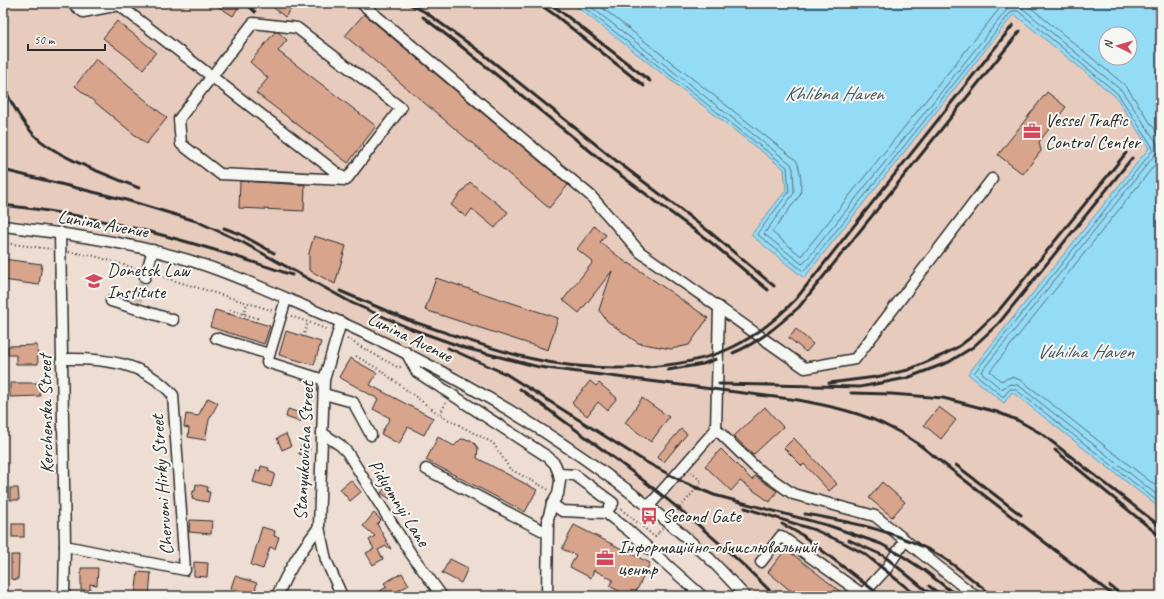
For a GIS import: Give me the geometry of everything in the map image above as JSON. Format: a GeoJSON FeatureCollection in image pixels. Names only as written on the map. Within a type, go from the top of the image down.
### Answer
{"type":"FeatureCollection","features":[{"type":"Feature","properties":{"kind":"street"},"geometry":{"type":"LineString","coordinates":[[72,3],[83,12],[119,5],[346,180]]}},
{"type":"Feature","properties":{"kind":"street"},"geometry":{"type":"LineString","coordinates":[[361,3],[591,196],[640,252],[805,368],[855,359],[992,179]]}},
{"type":"Feature","properties":{"kind":"street"},"geometry":{"type":"LineString","coordinates":[[253,23],[297,28],[401,108],[346,180],[220,174],[181,144],[179,119],[253,23]]}},
{"type":"Feature","properties":{"kind":"street","name":"Lunina Avenue"},"geometry":{"type":"LineString","coordinates":[[3,226],[60,232],[130,244],[180,258],[235,277],[342,322],[406,352],[475,389],[584,457],[649,506],[708,558],[745,596]]}},
{"type":"Feature","properties":{"kind":"street","name":"Kerchenska Street"},"geometry":{"type":"LineString","coordinates":[[60,232],[65,546],[64,596]]}},
{"type":"Feature","properties":{"kind":"street"},"geometry":{"type":"LineString","coordinates":[[146,274],[153,250]]}},
{"type":"Feature","properties":{"kind":"street"},"geometry":{"type":"LineString","coordinates":[[286,299],[267,362],[324,380]]}},
{"type":"Feature","properties":{"kind":"street"},"geometry":{"type":"LineString","coordinates":[[111,301],[136,305],[173,320]]}},
{"type":"Feature","properties":{"kind":"street"},"geometry":{"type":"LineString","coordinates":[[649,506],[716,429],[719,307]]}},
{"type":"Feature","properties":{"kind":"street","name":"Stanyukovicha Street"},"geometry":{"type":"LineString","coordinates":[[277,596],[287,573],[301,550],[319,527],[324,380],[342,322]]}},
{"type":"Feature","properties":{"kind":"street"},"geometry":{"type":"LineString","coordinates":[[216,338],[269,354]]}},
{"type":"Feature","properties":{"kind":"street"},"geometry":{"type":"LineString","coordinates":[[406,352],[417,372],[548,456],[555,464],[559,474],[559,488],[558,494],[552,504],[548,519],[547,596]]}},
{"type":"Feature","properties":{"kind":"street","name":"Chervoni Hirky Street"},"geometry":{"type":"LineString","coordinates":[[62,359],[117,362],[133,367],[164,385],[173,396],[185,570],[65,546]]}},
{"type":"Feature","properties":{"kind":"street"},"geometry":{"type":"LineString","coordinates":[[324,394],[353,402],[371,435]]}},
{"type":"Feature","properties":{"kind":"street"},"geometry":{"type":"LineString","coordinates":[[716,429],[755,467],[793,494],[875,516],[975,596]]}},
{"type":"Feature","properties":{"kind":"street","name":"Pidyomnyi Lane"},"geometry":{"type":"LineString","coordinates":[[322,433],[347,452],[411,554],[442,596]]}},
{"type":"Feature","properties":{"kind":"street"},"geometry":{"type":"LineString","coordinates":[[426,469],[547,533]]}},
{"type":"Feature","properties":{"kind":"street"},"geometry":{"type":"LineString","coordinates":[[559,474],[575,475],[613,503],[606,514]]}},
{"type":"Feature","properties":{"kind":"street"},"geometry":{"type":"LineString","coordinates":[[552,504],[562,511],[606,514],[628,530],[702,596]]}},
{"type":"Feature","properties":{"kind":"street"},"geometry":{"type":"LineString","coordinates":[[319,527],[326,560],[342,596]]}},
{"type":"Feature","properties":{"kind":"street"},"geometry":{"type":"LineString","coordinates":[[761,562],[781,536],[864,595],[887,568],[905,540]]}},
{"type":"Feature","properties":{"kind":"path"},"geometry":{"type":"LineString","coordinates":[[3,243],[92,255],[146,274],[248,303],[308,322],[338,334],[397,367]]}},
{"type":"Feature","properties":{"kind":"path"},"geometry":{"type":"LineString","coordinates":[[244,314],[248,303]]}},
{"type":"Feature","properties":{"kind":"path"},"geometry":{"type":"LineString","coordinates":[[229,314],[230,310],[244,314],[257,318],[256,322]]}},
{"type":"Feature","properties":{"kind":"path"},"geometry":{"type":"LineString","coordinates":[[303,337],[308,322]]}},
{"type":"Feature","properties":{"kind":"path"},"geometry":{"type":"LineString","coordinates":[[356,356],[380,370],[440,415],[493,443],[510,469],[558,494]]}},
{"type":"Feature","properties":{"kind":"path"},"geometry":{"type":"LineString","coordinates":[[440,415],[446,403]]}},
{"type":"Feature","properties":{"kind":"path"},"geometry":{"type":"LineString","coordinates":[[613,503],[654,537],[702,482],[689,470]]}},
{"type":"Feature","properties":{"kind":"shaded area"},"geometry":{"type":"Polygon","coordinates":[[[3,3],[571,3],[784,169],[786,190],[751,235],[804,277],[1014,14],[1116,97],[1149,148],[968,374],[1004,403],[1012,392],[1161,509],[1161,596],[754,596],[713,553],[653,501],[587,452],[478,383],[409,347],[344,316],[238,271],[182,251],[131,238],[77,228],[3,218],[3,3]]]}},
{"type":"Feature","properties":{"kind":"water"},"geometry":{"type":"Polygon","coordinates":[[[572,3],[1161,3],[1161,509],[1012,392],[1004,403],[968,374],[1149,148],[1116,97],[1014,14],[804,278],[751,235],[786,190],[784,169],[572,3]]]}},
{"type":"Feature","properties":{"kind":"building"},"geometry":{"type":"Polygon","coordinates":[[[213,3],[241,3],[233,16],[213,3]]]}},
{"type":"Feature","properties":{"kind":"building"},"geometry":{"type":"Polygon","coordinates":[[[268,3],[296,3],[285,17],[268,3]]]}},
{"type":"Feature","properties":{"kind":"building"},"geometry":{"type":"Polygon","coordinates":[[[364,14],[568,185],[549,208],[345,36],[364,14]]]}},
{"type":"Feature","properties":{"kind":"building"},"geometry":{"type":"Polygon","coordinates":[[[117,21],[156,52],[143,69],[103,38],[117,21]]]}},
{"type":"Feature","properties":{"kind":"building"},"geometry":{"type":"Polygon","coordinates":[[[275,32],[278,32],[287,40],[278,51],[376,126],[348,163],[256,93],[268,78],[250,62],[275,32]]]}},
{"type":"Feature","properties":{"kind":"building"},"geometry":{"type":"Polygon","coordinates":[[[96,59],[167,118],[146,144],[75,86],[96,59]]]}},
{"type":"Feature","properties":{"kind":"building"},"geometry":{"type":"Polygon","coordinates":[[[1047,92],[1066,107],[1039,142],[1041,151],[1023,174],[998,155],[1047,92]]]}},
{"type":"Feature","properties":{"kind":"building"},"geometry":{"type":"Polygon","coordinates":[[[240,181],[305,185],[304,211],[239,208],[240,181]]]}},
{"type":"Feature","properties":{"kind":"building"},"geometry":{"type":"Polygon","coordinates":[[[470,182],[508,212],[495,228],[472,209],[466,217],[451,205],[470,182]]]}},
{"type":"Feature","properties":{"kind":"building"},"geometry":{"type":"Polygon","coordinates":[[[594,226],[606,235],[600,242],[628,264],[629,263],[708,318],[689,345],[671,349],[638,343],[607,321],[599,310],[612,271],[579,313],[563,300],[593,262],[577,249],[594,226]]]}},
{"type":"Feature","properties":{"kind":"building"},"geometry":{"type":"Polygon","coordinates":[[[314,236],[346,246],[335,284],[309,270],[309,253],[314,236]]]}},
{"type":"Feature","properties":{"kind":"building"},"geometry":{"type":"Polygon","coordinates":[[[3,259],[42,264],[39,285],[3,280],[3,259]]]}},
{"type":"Feature","properties":{"kind":"building"},"geometry":{"type":"Polygon","coordinates":[[[436,278],[558,318],[548,350],[425,310],[436,278]]]}},
{"type":"Feature","properties":{"kind":"building"},"geometry":{"type":"Polygon","coordinates":[[[215,310],[270,326],[264,344],[210,327],[215,310]]]}},
{"type":"Feature","properties":{"kind":"building"},"geometry":{"type":"Polygon","coordinates":[[[796,329],[813,344],[806,352],[789,338],[796,329]]]}},
{"type":"Feature","properties":{"kind":"building"},"geometry":{"type":"Polygon","coordinates":[[[286,331],[321,342],[314,365],[279,355],[286,331]]]}},
{"type":"Feature","properties":{"kind":"building"},"geometry":{"type":"Polygon","coordinates":[[[37,345],[38,364],[16,364],[16,355],[8,355],[8,346],[37,345]]]}},
{"type":"Feature","properties":{"kind":"building"},"geometry":{"type":"Polygon","coordinates":[[[350,358],[377,373],[370,385],[433,418],[424,435],[408,427],[399,444],[381,434],[390,418],[373,409],[378,399],[339,377],[350,358]]]}},
{"type":"Feature","properties":{"kind":"building"},"geometry":{"type":"Polygon","coordinates":[[[590,381],[596,386],[599,383],[617,398],[607,410],[598,402],[587,416],[572,403],[590,381]]]}},
{"type":"Feature","properties":{"kind":"building"},"geometry":{"type":"Polygon","coordinates":[[[10,383],[39,383],[40,396],[10,397],[10,383]]]}},
{"type":"Feature","properties":{"kind":"building"},"geometry":{"type":"Polygon","coordinates":[[[208,398],[218,403],[209,420],[205,440],[188,437],[189,428],[184,427],[186,414],[198,416],[208,398]]]}},
{"type":"Feature","properties":{"kind":"building"},"geometry":{"type":"Polygon","coordinates":[[[642,398],[669,417],[651,442],[625,423],[642,398]]]}},
{"type":"Feature","properties":{"kind":"building"},"geometry":{"type":"Polygon","coordinates":[[[765,407],[783,427],[753,455],[734,436],[765,407]]]}},
{"type":"Feature","properties":{"kind":"building"},"geometry":{"type":"Polygon","coordinates":[[[939,407],[956,420],[941,439],[924,425],[939,407]]]}},
{"type":"Feature","properties":{"kind":"building"},"geometry":{"type":"Polygon","coordinates":[[[288,409],[303,414],[300,422],[286,417],[288,409]]]}},
{"type":"Feature","properties":{"kind":"building"},"geometry":{"type":"Polygon","coordinates":[[[681,429],[687,434],[664,462],[657,457],[681,429]]]}},
{"type":"Feature","properties":{"kind":"building"},"geometry":{"type":"Polygon","coordinates":[[[286,434],[291,446],[282,450],[277,438],[286,434]]]}},
{"type":"Feature","properties":{"kind":"building"},"geometry":{"type":"Polygon","coordinates":[[[438,437],[454,446],[461,439],[471,440],[478,448],[477,458],[537,490],[525,512],[426,460],[438,437]]]}},
{"type":"Feature","properties":{"kind":"building"},"geometry":{"type":"Polygon","coordinates":[[[794,438],[837,484],[829,491],[804,464],[802,466],[784,448],[794,438]]]}},
{"type":"Feature","properties":{"kind":"building"},"geometry":{"type":"Polygon","coordinates":[[[301,445],[310,447],[308,456],[299,454],[301,445]]]}},
{"type":"Feature","properties":{"kind":"building"},"geometry":{"type":"Polygon","coordinates":[[[721,449],[752,480],[755,476],[777,491],[770,502],[740,481],[731,491],[705,466],[721,449]]]}},
{"type":"Feature","properties":{"kind":"building"},"geometry":{"type":"Polygon","coordinates":[[[261,466],[269,468],[268,471],[275,474],[271,487],[253,482],[257,470],[260,471],[261,466]]]}},
{"type":"Feature","properties":{"kind":"building"},"geometry":{"type":"Polygon","coordinates":[[[351,480],[361,492],[350,501],[340,489],[351,480]]]}},
{"type":"Feature","properties":{"kind":"building"},"geometry":{"type":"Polygon","coordinates":[[[882,482],[905,502],[892,517],[869,498],[882,482]]]}},
{"type":"Feature","properties":{"kind":"building"},"geometry":{"type":"Polygon","coordinates":[[[196,484],[208,487],[207,492],[210,492],[208,502],[192,499],[196,484]]]}},
{"type":"Feature","properties":{"kind":"building"},"geometry":{"type":"Polygon","coordinates":[[[387,485],[396,491],[390,499],[381,493],[387,485]]]}},
{"type":"Feature","properties":{"kind":"building"},"geometry":{"type":"Polygon","coordinates":[[[10,488],[18,488],[19,500],[10,500],[10,488]]]}},
{"type":"Feature","properties":{"kind":"building"},"geometry":{"type":"Polygon","coordinates":[[[374,513],[381,520],[377,524],[391,549],[386,546],[378,550],[383,559],[373,565],[366,553],[374,549],[369,540],[375,536],[363,526],[374,513]]]}},
{"type":"Feature","properties":{"kind":"building"},"geometry":{"type":"Polygon","coordinates":[[[190,520],[212,521],[211,534],[189,532],[190,520]]]}},
{"type":"Feature","properties":{"kind":"building"},"geometry":{"type":"Polygon","coordinates":[[[12,524],[24,524],[24,537],[12,537],[12,524]]]}},
{"type":"Feature","properties":{"kind":"building"},"geometry":{"type":"Polygon","coordinates":[[[574,525],[650,563],[634,596],[629,596],[609,586],[613,580],[594,570],[591,578],[570,567],[576,555],[562,549],[574,525]]]}},
{"type":"Feature","properties":{"kind":"building"},"geometry":{"type":"Polygon","coordinates":[[[262,527],[275,531],[274,536],[279,537],[275,549],[270,547],[263,569],[251,565],[262,527]]]}},
{"type":"Feature","properties":{"kind":"building"},"geometry":{"type":"Polygon","coordinates":[[[786,549],[846,596],[797,596],[768,572],[786,549]]]}},
{"type":"Feature","properties":{"kind":"building"},"geometry":{"type":"Polygon","coordinates":[[[11,555],[19,555],[18,580],[11,579],[11,555]]]}},
{"type":"Feature","properties":{"kind":"building"},"geometry":{"type":"Polygon","coordinates":[[[450,559],[468,568],[461,583],[442,573],[450,559]]]}},
{"type":"Feature","properties":{"kind":"building"},"geometry":{"type":"Polygon","coordinates":[[[194,562],[208,563],[207,577],[194,576],[194,562]]]}},
{"type":"Feature","properties":{"kind":"building"},"geometry":{"type":"Polygon","coordinates":[[[81,568],[98,568],[97,585],[90,584],[90,590],[81,590],[81,568]]]}},
{"type":"Feature","properties":{"kind":"building"},"geometry":{"type":"Polygon","coordinates":[[[138,572],[151,573],[149,596],[135,596],[138,572]]]}},
{"type":"Feature","properties":{"kind":"building"},"geometry":{"type":"Polygon","coordinates":[[[402,573],[409,585],[389,596],[371,596],[387,587],[384,583],[402,573]]]}},
{"type":"Feature","properties":{"kind":"building"},"geometry":{"type":"Polygon","coordinates":[[[235,576],[257,583],[254,595],[231,588],[235,576]]]}},
{"type":"Feature","properties":{"kind":"tunnel"},"geometry":{"type":"LineString","coordinates":[[137,301],[145,277]]}},
{"type":"Feature","properties":{"kind":"railway"},"geometry":{"type":"LineString","coordinates":[[246,3],[255,12]]}},
{"type":"Feature","properties":{"kind":"railway"},"geometry":{"type":"LineString","coordinates":[[407,3],[425,12],[482,53],[614,159],[711,233],[774,286]]}},
{"type":"Feature","properties":{"kind":"railway"},"geometry":{"type":"LineString","coordinates":[[538,3],[644,86]]}},
{"type":"Feature","properties":{"kind":"railway"},"geometry":{"type":"LineString","coordinates":[[550,3],[650,81]]}},
{"type":"Feature","properties":{"kind":"railway"},"geometry":{"type":"LineString","coordinates":[[423,17],[611,168],[713,244],[768,290]]}},
{"type":"Feature","properties":{"kind":"railway"},"geometry":{"type":"LineString","coordinates":[[411,321],[517,355],[555,363],[580,366],[607,368],[661,366],[711,356],[733,347],[766,326],[796,299],[1013,25]]}},
{"type":"Feature","properties":{"kind":"railway"},"geometry":{"type":"LineString","coordinates":[[733,353],[760,339],[799,307],[1020,31]]}},
{"type":"Feature","properties":{"kind":"railway"},"geometry":{"type":"LineString","coordinates":[[3,85],[25,124],[34,135],[44,143],[69,158],[139,188]]}},
{"type":"Feature","properties":{"kind":"railway"},"geometry":{"type":"LineString","coordinates":[[829,383],[876,377],[908,370],[943,355],[958,347],[970,338],[1000,309],[1126,153]]}},
{"type":"Feature","properties":{"kind":"railway"},"geometry":{"type":"LineString","coordinates":[[719,384],[860,387],[907,378],[949,362],[973,347],[999,323],[1132,158]]}},
{"type":"Feature","properties":{"kind":"railway"},"geometry":{"type":"LineString","coordinates":[[3,170],[126,200],[196,221],[242,242],[352,303],[409,328],[465,348],[539,367],[798,400],[859,414],[882,423],[917,443],[1114,596]]}},
{"type":"Feature","properties":{"kind":"railway"},"geometry":{"type":"LineString","coordinates":[[3,205],[114,223],[185,241],[292,275]]}},
{"type":"Feature","properties":{"kind":"railway"},"geometry":{"type":"LineString","coordinates":[[224,228],[240,234],[274,253]]}},
{"type":"Feature","properties":{"kind":"railway"},"geometry":{"type":"LineString","coordinates":[[340,291],[415,323]]}},
{"type":"Feature","properties":{"kind":"railway"},"geometry":{"type":"LineString","coordinates":[[448,348],[506,374],[646,462],[685,483],[714,495],[830,526],[881,544],[925,571],[957,596]]}},
{"type":"Feature","properties":{"kind":"railway"},"geometry":{"type":"LineString","coordinates":[[668,370],[703,364],[716,359]]}},
{"type":"Feature","properties":{"kind":"railway"},"geometry":{"type":"LineString","coordinates":[[520,389],[652,487],[746,567],[775,596]]}},
{"type":"Feature","properties":{"kind":"railway"},"geometry":{"type":"LineString","coordinates":[[851,393],[943,398],[997,412],[1019,421],[1042,434],[1161,527]]}},
{"type":"Feature","properties":{"kind":"railway"},"geometry":{"type":"LineString","coordinates":[[1055,450],[1161,537]]}},
{"type":"Feature","properties":{"kind":"railway"},"geometry":{"type":"LineString","coordinates":[[956,465],[1021,515]]}},
{"type":"Feature","properties":{"kind":"railway"},"geometry":{"type":"LineString","coordinates":[[745,508],[815,530],[844,543],[865,554],[917,596]]}},
{"type":"Feature","properties":{"kind":"railway"},"geometry":{"type":"LineString","coordinates":[[805,514],[876,529],[910,541],[942,557],[993,596]]}},
{"type":"Feature","properties":{"kind":"railway"},"geometry":{"type":"LineString","coordinates":[[782,524],[802,535],[881,596]]}},
{"type":"Feature","properties":{"kind":"railway"},"geometry":{"type":"LineString","coordinates":[[849,540],[884,556],[933,596]]}},
{"type":"Feature","properties":{"kind":"railway"},"geometry":{"type":"LineString","coordinates":[[929,586],[942,596]]}},
{"type":"Feature","properties":{"kind":"railway"},"geometry":{"type":"LineString","coordinates":[[1110,586],[1123,596]]}},
{"type":"Feature","properties":{"kind":"place","name":"Vessel Traffic Control Center"},"geometry":{"type":"Point","coordinates":[1032,131]}},
{"type":"Feature","properties":{"kind":"place","name":"Donetsk Law Institute"},"geometry":{"type":"Point","coordinates":[94,281]}},
{"type":"Feature","properties":{"kind":"place","name":"Second Gate"},"geometry":{"type":"Point","coordinates":[649,516]}},
{"type":"Feature","properties":{"kind":"place","name":"Інформаційно-обчислювальний центр"},"geometry":{"type":"Point","coordinates":[605,558]}},
{"type":"Feature","properties":{"kind":"water label","name":"Khlibna Haven"},"geometry":{"type":"Point","coordinates":[834,93]}},
{"type":"Feature","properties":{"kind":"water label","name":"Vuhilna Haven"},"geometry":{"type":"Point","coordinates":[1085,351]}}]}
